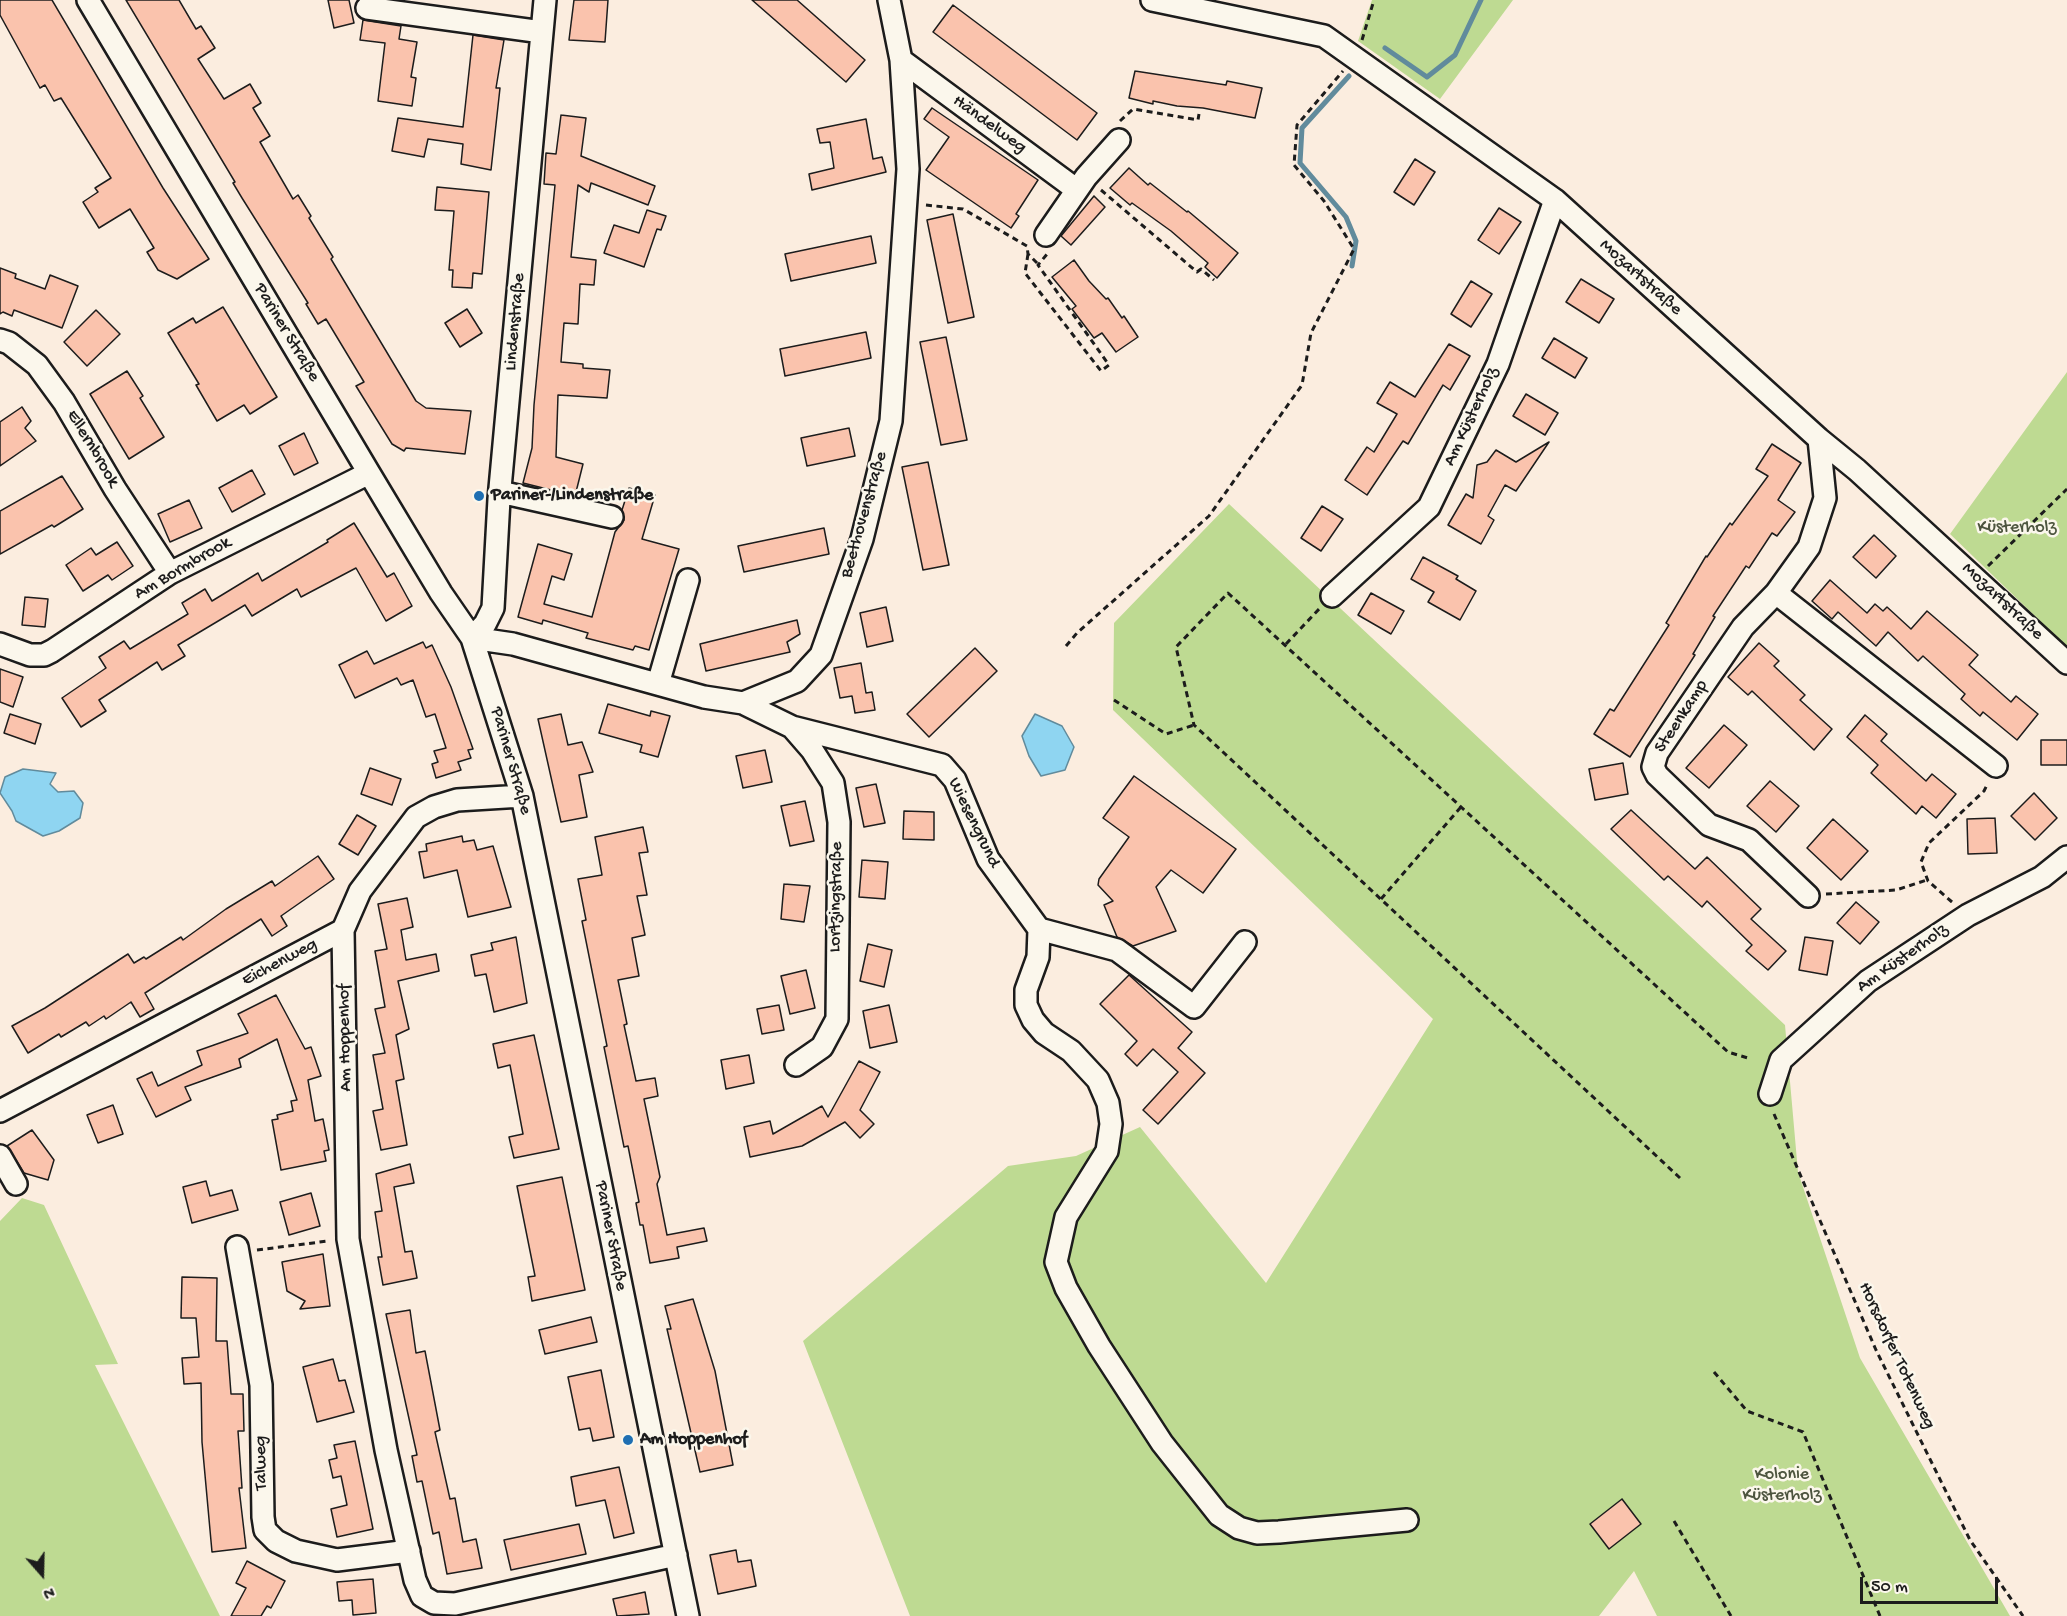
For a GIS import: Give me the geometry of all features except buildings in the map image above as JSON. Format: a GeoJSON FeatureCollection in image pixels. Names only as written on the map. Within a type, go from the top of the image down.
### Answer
{"type":"FeatureCollection","features":[{"type":"Feature","properties":{"kind":"street","name":"Pariner Straße"},"geometry":{"type":"LineString","coordinates":[[88,0],[441,593],[472,638],[522,796],[688,1616]]}},
{"type":"Feature","properties":{"kind":"street","name":"Lindenstraße"},"geometry":{"type":"LineString","coordinates":[[472,638],[485,624],[493,608],[500,492],[545,0]]}},
{"type":"Feature","properties":{"kind":"street","name":"Beethovenstraße"},"geometry":{"type":"LineString","coordinates":[[742,703],[797,681],[821,655],[862,539],[891,421],[908,168],[901,60],[889,0]]}},
{"type":"Feature","properties":{"kind":"street","name":"Mozartstraße"},"geometry":{"type":"LineString","coordinates":[[1152,0],[1324,36],[1554,200],[1976,577],[2067,663]]}},
{"type":"Feature","properties":{"kind":"street"},"geometry":{"type":"LineString","coordinates":[[367,8],[542,32]]}},
{"type":"Feature","properties":{"kind":"street","name":"Händelweg"},"geometry":{"type":"LineString","coordinates":[[901,60],[1082,183]]}},
{"type":"Feature","properties":{"kind":"street"},"geometry":{"type":"LineString","coordinates":[[1046,235],[1082,183],[1119,140]]}},
{"type":"Feature","properties":{"kind":"street","name":"Am Küsterholz"},"geometry":{"type":"LineString","coordinates":[[1332,596],[1429,507],[1498,364],[1554,200]]}},
{"type":"Feature","properties":{"kind":"street","name":"Ellernbrook"},"geometry":{"type":"LineString","coordinates":[[0,340],[9,343],[37,365],[64,402],[115,489],[170,573]]}},
{"type":"Feature","properties":{"kind":"street","name":"Steenkamp"},"geometry":{"type":"LineString","coordinates":[[1808,896],[1749,840],[1709,825],[1657,776],[1653,767],[1657,753],[1743,627],[1776,593],[1809,547],[1825,498],[1819,439]]}},
{"type":"Feature","properties":{"kind":"street","name":"Am Bormbrook"},"geometry":{"type":"LineString","coordinates":[[0,644],[30,655],[44,655],[170,573],[369,473]]}},
{"type":"Feature","properties":{"kind":"street"},"geometry":{"type":"LineString","coordinates":[[500,492],[612,517]]}},
{"type":"Feature","properties":{"kind":"street"},"geometry":{"type":"LineString","coordinates":[[658,684],[688,580]]}},
{"type":"Feature","properties":{"kind":"street"},"geometry":{"type":"LineString","coordinates":[[1776,593],[1996,766]]}},
{"type":"Feature","properties":{"kind":"street"},"geometry":{"type":"LineString","coordinates":[[472,638],[513,644],[704,697],[742,703]]}},
{"type":"Feature","properties":{"kind":"street","name":"Wiesengrund"},"geometry":{"type":"LineString","coordinates":[[742,703],[792,727],[942,765],[955,780],[988,859],[1039,929]]}},
{"type":"Feature","properties":{"kind":"street","name":"Lortzingstraße"},"geometry":{"type":"LineString","coordinates":[[792,727],[812,750],[833,783],[839,822],[837,1019],[822,1047],[796,1065]]}},
{"type":"Feature","properties":{"kind":"street"},"geometry":{"type":"LineString","coordinates":[[343,930],[360,891],[416,817],[434,807],[457,800],[522,796]]}},
{"type":"Feature","properties":{"kind":"street","name":"Am Küsterholz"},"geometry":{"type":"LineString","coordinates":[[1770,1094],[1781,1060],[1868,981],[1968,915],[2042,877],[2067,857]]}},
{"type":"Feature","properties":{"kind":"street"},"geometry":{"type":"LineString","coordinates":[[1245,942],[1194,1007],[1118,950],[1039,929],[1038,957],[1026,990],[1026,1005],[1033,1020],[1044,1033],[1071,1051],[1098,1080],[1108,1103],[1111,1124],[1107,1150],[1066,1217],[1056,1262],[1066,1288],[1099,1346],[1162,1443],[1219,1515],[1239,1528],[1257,1533],[1407,1520]]}},
{"type":"Feature","properties":{"kind":"street","name":"Eichenweg"},"geometry":{"type":"LineString","coordinates":[[0,1111],[343,930]]}},
{"type":"Feature","properties":{"kind":"street","name":"Am Hoppenhof"},"geometry":{"type":"LineString","coordinates":[[343,930],[348,1239],[386,1450],[415,1580],[422,1596],[434,1603],[455,1604],[676,1556]]}},
{"type":"Feature","properties":{"kind":"street"},"geometry":{"type":"LineString","coordinates":[[0,1156],[16,1184]]}},
{"type":"Feature","properties":{"kind":"street","name":"Talweg"},"geometry":{"type":"LineString","coordinates":[[237,1250],[261,1385],[263,1517],[266,1530],[276,1541],[316,1557],[337,1560],[409,1551]]}},
{"type":"Feature","properties":{"kind":"path"},"geometry":{"type":"LineString","coordinates":[[1066,646],[1077,633],[1209,516],[1302,384],[1311,333],[1354,249],[1324,201],[1294,165],[1297,125],[1345,69],[1362,39],[1374,0]]}},
{"type":"Feature","properties":{"kind":"path"},"geometry":{"type":"LineString","coordinates":[[1119,140],[1110,130],[1133,109],[1198,120],[1199,114]]}},
{"type":"Feature","properties":{"kind":"path"},"geometry":{"type":"LineString","coordinates":[[1082,183],[1197,272],[1201,269],[1214,280]]}},
{"type":"Feature","properties":{"kind":"path"},"geometry":{"type":"LineString","coordinates":[[906,202],[963,209],[1027,246],[1025,273],[1101,371],[1109,365],[1028,254]]}},
{"type":"Feature","properties":{"kind":"path"},"geometry":{"type":"LineString","coordinates":[[1038,265],[1056,243],[1046,235]]}},
{"type":"Feature","properties":{"kind":"path"},"geometry":{"type":"LineString","coordinates":[[1976,577],[2067,489]]}},
{"type":"Feature","properties":{"kind":"path"},"geometry":{"type":"LineString","coordinates":[[1680,1178],[1194,725],[1176,647],[1228,593],[1728,1052],[1748,1058]]}},
{"type":"Feature","properties":{"kind":"path"},"geometry":{"type":"LineString","coordinates":[[1286,644],[1332,596]]}},
{"type":"Feature","properties":{"kind":"path"},"geometry":{"type":"LineString","coordinates":[[1114,700],[1166,734],[1194,725]]}},
{"type":"Feature","properties":{"kind":"path"},"geometry":{"type":"LineString","coordinates":[[1968,915],[1927,880],[1921,862],[1929,843],[1984,791],[1996,766]]}},
{"type":"Feature","properties":{"kind":"path"},"geometry":{"type":"LineString","coordinates":[[1381,899],[1461,807]]}},
{"type":"Feature","properties":{"kind":"path"},"geometry":{"type":"LineString","coordinates":[[1808,896],[1849,891],[1896,890],[1927,880]]}},
{"type":"Feature","properties":{"kind":"path","name":"Horsdorfer Totenweg"},"geometry":{"type":"LineString","coordinates":[[1770,1094],[1773,1111],[1876,1350],[1970,1540],[2023,1616]]}},
{"type":"Feature","properties":{"kind":"path"},"geometry":{"type":"LineString","coordinates":[[237,1250],[348,1239]]}},
{"type":"Feature","properties":{"kind":"path"},"geometry":{"type":"LineString","coordinates":[[1714,1372],[1747,1411],[1803,1432],[1879,1616]]}},
{"type":"Feature","properties":{"kind":"path"},"geometry":{"type":"LineString","coordinates":[[1674,1521],[1731,1616]]}},
{"type":"Feature","properties":{"kind":"green space"},"geometry":{"type":"Polygon","coordinates":[[[1372,0],[1513,0],[1440,99],[1358,41],[1372,0]]]}},
{"type":"Feature","properties":{"kind":"green space","name":"Küsterholz"},"geometry":{"type":"Polygon","coordinates":[[[2067,372],[2067,647],[1950,534],[2067,372]]]}},
{"type":"Feature","properties":{"kind":"green space","name":"Kolonie Küsterholz"},"geometry":{"type":"Polygon","coordinates":[[[1229,504],[1785,1025],[1798,1172],[1860,1358],[2010,1616],[1657,1616],[1634,1571],[1599,1616],[910,1616],[803,1341],[1008,1166],[1076,1156],[1140,1127],[1266,1283],[1433,1019],[1113,710],[1114,623],[1229,504]]]}},
{"type":"Feature","properties":{"kind":"green space"},"geometry":{"type":"Polygon","coordinates":[[[22,1198],[44,1205],[118,1364],[95,1365],[220,1616],[0,1616],[0,1221],[22,1198]]]}},
{"type":"Feature","properties":{"kind":"water"},"geometry":{"type":"Polygon","coordinates":[[[1035,714],[1062,726],[1074,747],[1065,770],[1041,776],[1029,756],[1022,736],[1035,714]]]}},
{"type":"Feature","properties":{"kind":"water"},"geometry":{"type":"Polygon","coordinates":[[[23,769],[56,773],[50,784],[58,792],[74,791],[83,803],[80,818],[59,831],[43,836],[16,821],[0,793],[5,777],[23,769]]]}},
{"type":"Feature","properties":{"kind":"waterway"},"geometry":{"type":"LineString","coordinates":[[1385,48],[1427,77],[1455,55],[1481,0]]}},
{"type":"Feature","properties":{"kind":"waterway"},"geometry":{"type":"LineString","coordinates":[[1349,76],[1302,128],[1300,163],[1346,217],[1356,241],[1352,266]]}},
{"type":"Feature","properties":{"kind":"place","name":"Pariner-/Lindenstraße"},"geometry":{"type":"Point","coordinates":[479,496]}},
{"type":"Feature","properties":{"kind":"place","name":"Am Hoppenhof"},"geometry":{"type":"Point","coordinates":[628,1440]}}]}
